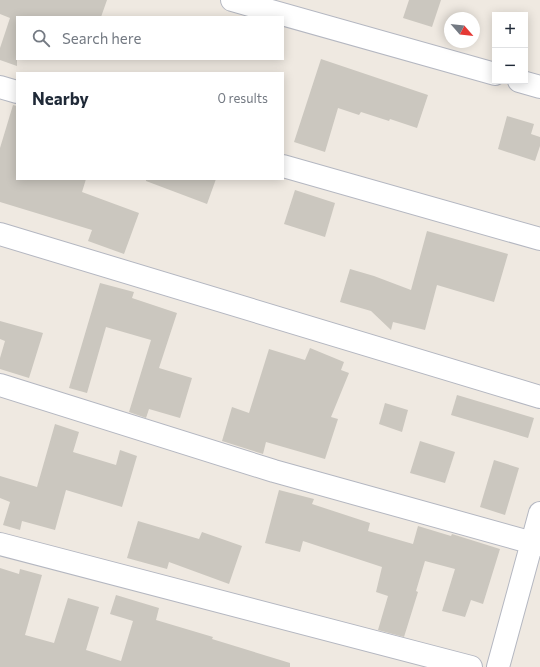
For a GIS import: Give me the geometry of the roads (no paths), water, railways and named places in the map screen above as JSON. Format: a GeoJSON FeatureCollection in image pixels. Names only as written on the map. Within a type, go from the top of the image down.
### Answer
{"type":"FeatureCollection","features":[{"type":"Feature","properties":{"kind":"street"},"geometry":{"type":"LineString","coordinates":[[232,0],[492,73]]}},
{"type":"Feature","properties":{"kind":"street"},"geometry":{"type":"LineString","coordinates":[[528,84],[540,87]]}},
{"type":"Feature","properties":{"kind":"street"},"geometry":{"type":"LineString","coordinates":[[0,87],[16,92]]}},
{"type":"Feature","properties":{"kind":"street"},"geometry":{"type":"LineString","coordinates":[[284,166],[540,238]]}},
{"type":"Feature","properties":{"kind":"street"},"geometry":{"type":"LineString","coordinates":[[0,234],[540,397]]}},
{"type":"Feature","properties":{"kind":"street"},"geometry":{"type":"LineString","coordinates":[[0,385],[274,471],[536,543]]}},
{"type":"Feature","properties":{"kind":"street"},"geometry":{"type":"LineString","coordinates":[[498,667],[536,543],[540,513]]}},
{"type":"Feature","properties":{"kind":"street"},"geometry":{"type":"LineString","coordinates":[[0,544],[471,667]]}}]}
